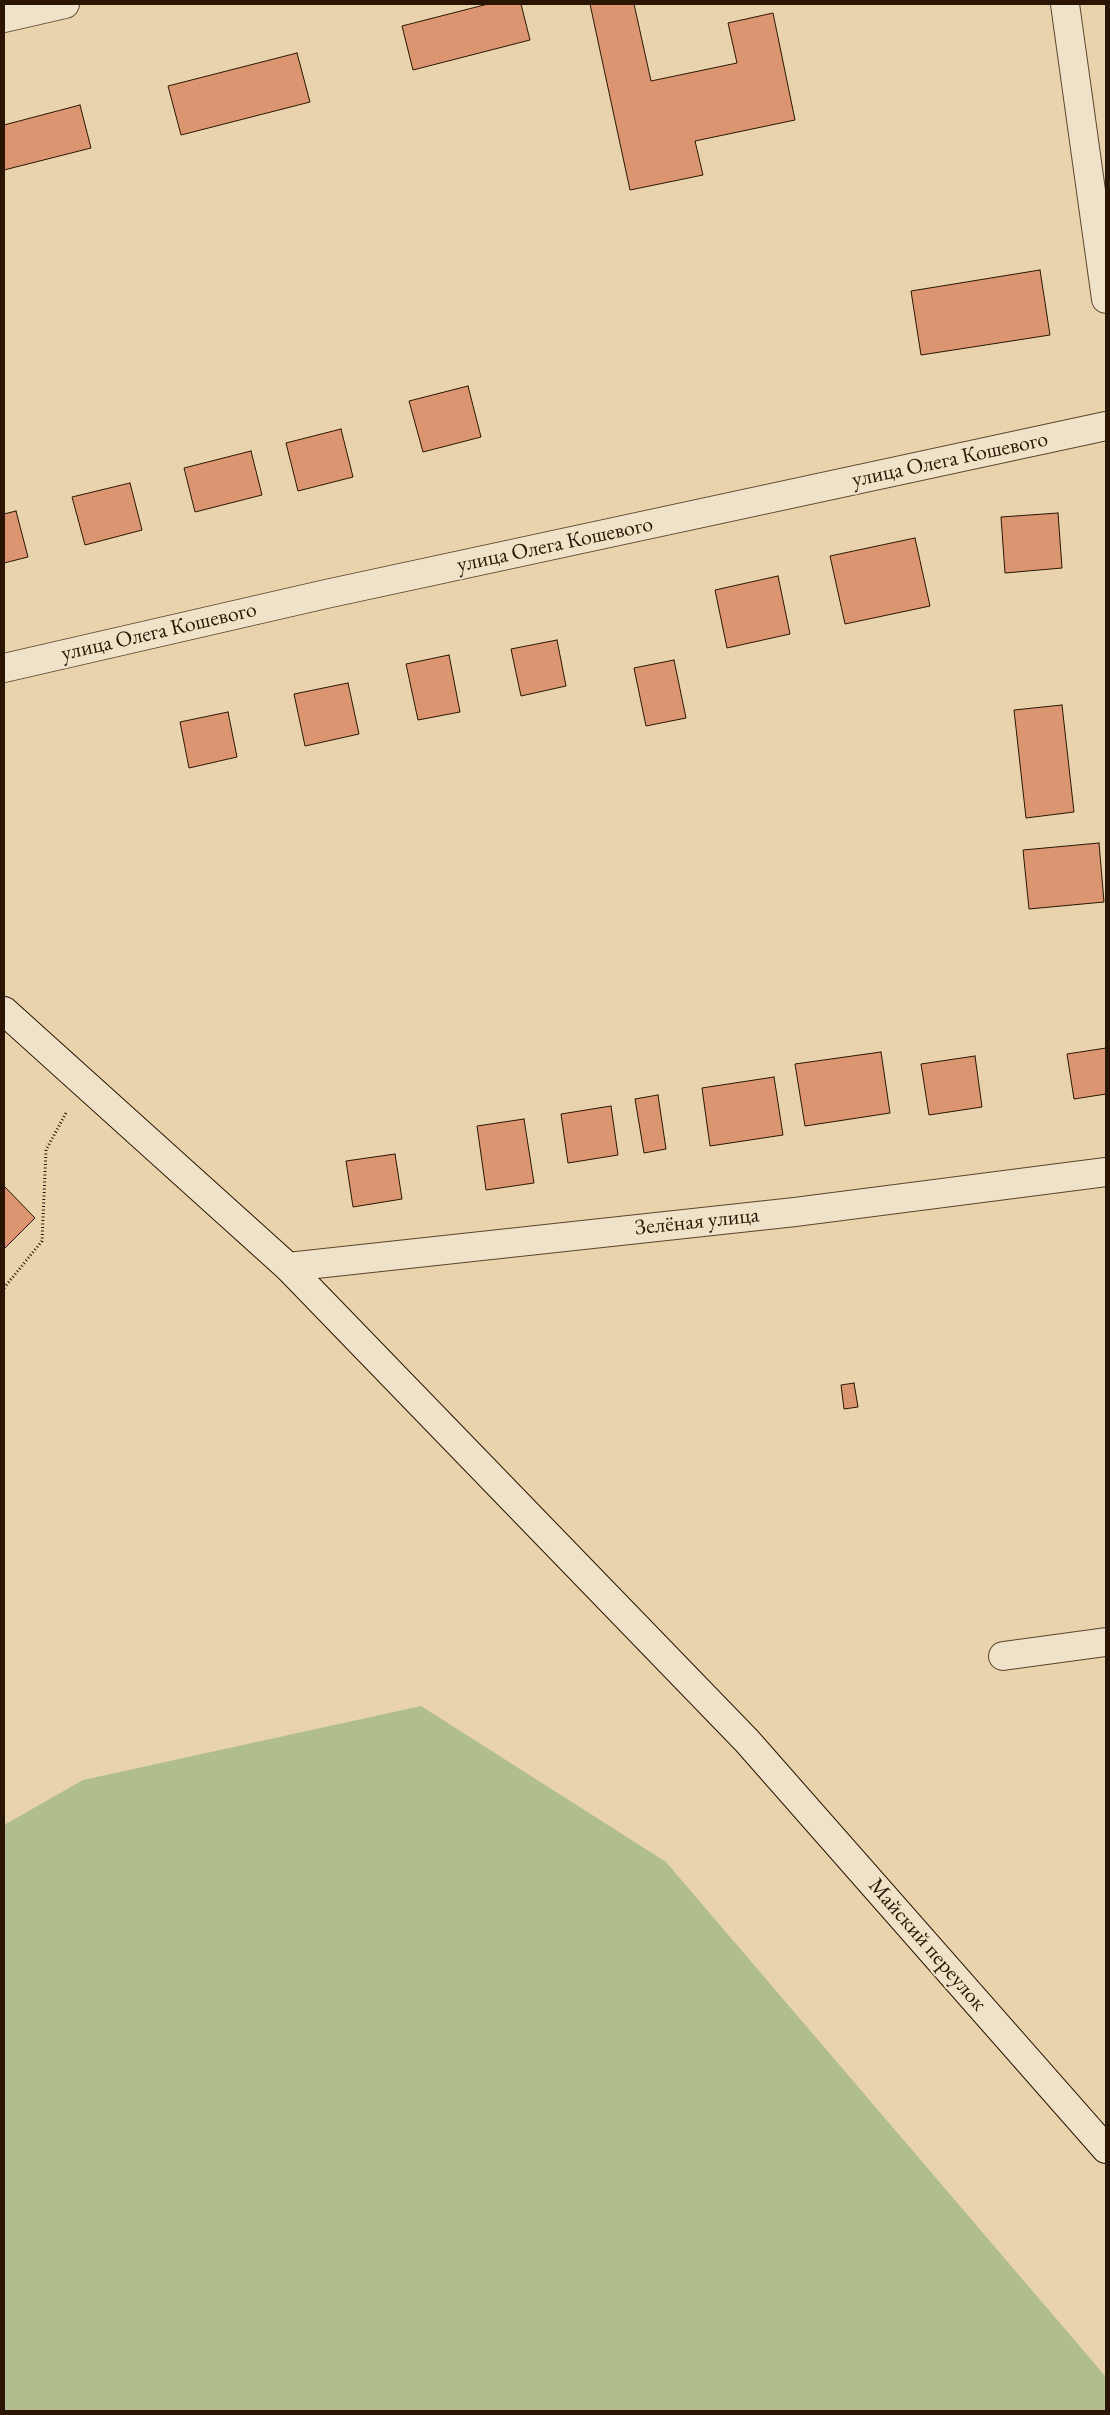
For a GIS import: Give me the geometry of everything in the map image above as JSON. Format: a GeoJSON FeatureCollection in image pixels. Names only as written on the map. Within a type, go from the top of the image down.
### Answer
{"type":"FeatureCollection","features":[{"type":"Feature","properties":{"kind":"street"},"geometry":{"type":"LineString","coordinates":[[4,18],[65,4]]}},
{"type":"Feature","properties":{"kind":"street"},"geometry":{"type":"LineString","coordinates":[[1065,4],[1106,299]]}},
{"type":"Feature","properties":{"kind":"street","name":"улица Олега Кошевого"},"geometry":{"type":"LineString","coordinates":[[4,668],[326,594],[1106,426]]}},
{"type":"Feature","properties":{"kind":"street","name":"Майский переулок"},"geometry":{"type":"LineString","coordinates":[[4,1011],[288,1266],[747,1740],[1106,2149]]}},
{"type":"Feature","properties":{"kind":"street","name":"Зелёная улица"},"geometry":{"type":"LineString","coordinates":[[288,1266],[795,1212],[1106,1172]]}},
{"type":"Feature","properties":{"kind":"street"},"geometry":{"type":"LineString","coordinates":[[1003,1656],[1106,1642]]}},
{"type":"Feature","properties":{"kind":"path"},"geometry":{"type":"LineString","coordinates":[[4,1288],[42,1241],[46,1150],[83,1082]]}},
{"type":"Feature","properties":{"kind":"green space"},"geometry":{"type":"Polygon","coordinates":[[[421,1706],[666,1862],[1106,2377],[1106,2411],[4,2411],[4,1825],[83,1780],[421,1706]]]}},
{"type":"Feature","properties":{"kind":"building"},"geometry":{"type":"Polygon","coordinates":[[[488,4],[521,4],[530,40],[413,70],[402,26],[488,4]]]}},
{"type":"Feature","properties":{"kind":"building"},"geometry":{"type":"Polygon","coordinates":[[[590,4],[634,4],[651,81],[737,63],[728,23],[773,13],[795,120],[695,141],[703,175],[630,190],[590,4]]]}},
{"type":"Feature","properties":{"kind":"building"},"geometry":{"type":"Polygon","coordinates":[[[297,53],[310,102],[181,135],[168,86],[297,53]]]}},
{"type":"Feature","properties":{"kind":"building"},"geometry":{"type":"Polygon","coordinates":[[[80,105],[91,148],[4,170],[4,125],[80,105]]]}},
{"type":"Feature","properties":{"kind":"building"},"geometry":{"type":"Polygon","coordinates":[[[1040,270],[1050,335],[921,355],[911,291],[1040,270]]]}},
{"type":"Feature","properties":{"kind":"building"},"geometry":{"type":"Polygon","coordinates":[[[468,386],[481,437],[423,452],[409,401],[468,386]]]}},
{"type":"Feature","properties":{"kind":"building"},"geometry":{"type":"Polygon","coordinates":[[[341,429],[353,477],[298,491],[286,443],[341,429]]]}},
{"type":"Feature","properties":{"kind":"building"},"geometry":{"type":"Polygon","coordinates":[[[251,451],[262,495],[195,512],[184,468],[251,451]]]}},
{"type":"Feature","properties":{"kind":"building"},"geometry":{"type":"Polygon","coordinates":[[[130,483],[142,530],[85,545],[72,497],[130,483]]]}},
{"type":"Feature","properties":{"kind":"building"},"geometry":{"type":"Polygon","coordinates":[[[16,511],[28,557],[4,563],[4,514],[16,511]]]}},
{"type":"Feature","properties":{"kind":"building"},"geometry":{"type":"Polygon","coordinates":[[[1058,513],[1062,568],[1005,573],[1001,517],[1058,513]]]}},
{"type":"Feature","properties":{"kind":"building"},"geometry":{"type":"Polygon","coordinates":[[[915,538],[930,606],[845,624],[830,556],[915,538]]]}},
{"type":"Feature","properties":{"kind":"building"},"geometry":{"type":"Polygon","coordinates":[[[778,576],[790,634],[727,648],[715,590],[778,576]]]}},
{"type":"Feature","properties":{"kind":"building"},"geometry":{"type":"Polygon","coordinates":[[[557,640],[566,686],[521,696],[511,649],[557,640]]]}},
{"type":"Feature","properties":{"kind":"building"},"geometry":{"type":"Polygon","coordinates":[[[449,655],[460,712],[418,720],[406,664],[449,655]]]}},
{"type":"Feature","properties":{"kind":"building"},"geometry":{"type":"Polygon","coordinates":[[[674,660],[686,718],[646,726],[634,668],[674,660]]]}},
{"type":"Feature","properties":{"kind":"building"},"geometry":{"type":"Polygon","coordinates":[[[348,683],[359,734],[305,746],[294,694],[348,683]]]}},
{"type":"Feature","properties":{"kind":"building"},"geometry":{"type":"Polygon","coordinates":[[[1062,705],[1074,812],[1026,818],[1014,710],[1062,705]]]}},
{"type":"Feature","properties":{"kind":"building"},"geometry":{"type":"Polygon","coordinates":[[[228,712],[237,757],[189,768],[180,722],[228,712]]]}},
{"type":"Feature","properties":{"kind":"building"},"geometry":{"type":"Polygon","coordinates":[[[1099,843],[1104,902],[1029,909],[1023,850],[1099,843]]]}},
{"type":"Feature","properties":{"kind":"building"},"geometry":{"type":"Polygon","coordinates":[[[1106,1048],[1106,1094],[1074,1099],[1067,1054],[1106,1048]]]}},
{"type":"Feature","properties":{"kind":"building"},"geometry":{"type":"Polygon","coordinates":[[[881,1052],[890,1113],[805,1126],[795,1064],[881,1052]]]}},
{"type":"Feature","properties":{"kind":"building"},"geometry":{"type":"Polygon","coordinates":[[[975,1056],[982,1107],[929,1115],[921,1064],[975,1056]]]}},
{"type":"Feature","properties":{"kind":"building"},"geometry":{"type":"Polygon","coordinates":[[[774,1077],[783,1135],[710,1146],[702,1088],[774,1077]]]}},
{"type":"Feature","properties":{"kind":"building"},"geometry":{"type":"Polygon","coordinates":[[[658,1095],[666,1149],[644,1153],[635,1099],[658,1095]]]}},
{"type":"Feature","properties":{"kind":"building"},"geometry":{"type":"Polygon","coordinates":[[[611,1106],[618,1155],[568,1163],[561,1114],[611,1106]]]}},
{"type":"Feature","properties":{"kind":"building"},"geometry":{"type":"Polygon","coordinates":[[[524,1119],[534,1183],[486,1190],[477,1126],[524,1119]]]}},
{"type":"Feature","properties":{"kind":"building"},"geometry":{"type":"Polygon","coordinates":[[[395,1154],[402,1199],[353,1207],[346,1161],[395,1154]]]}},
{"type":"Feature","properties":{"kind":"building"},"geometry":{"type":"Polygon","coordinates":[[[4,1186],[35,1218],[4,1249],[4,1186]]]}},
{"type":"Feature","properties":{"kind":"building"},"geometry":{"type":"Polygon","coordinates":[[[854,1383],[858,1407],[844,1409],[841,1385],[854,1383]]]}}]}
